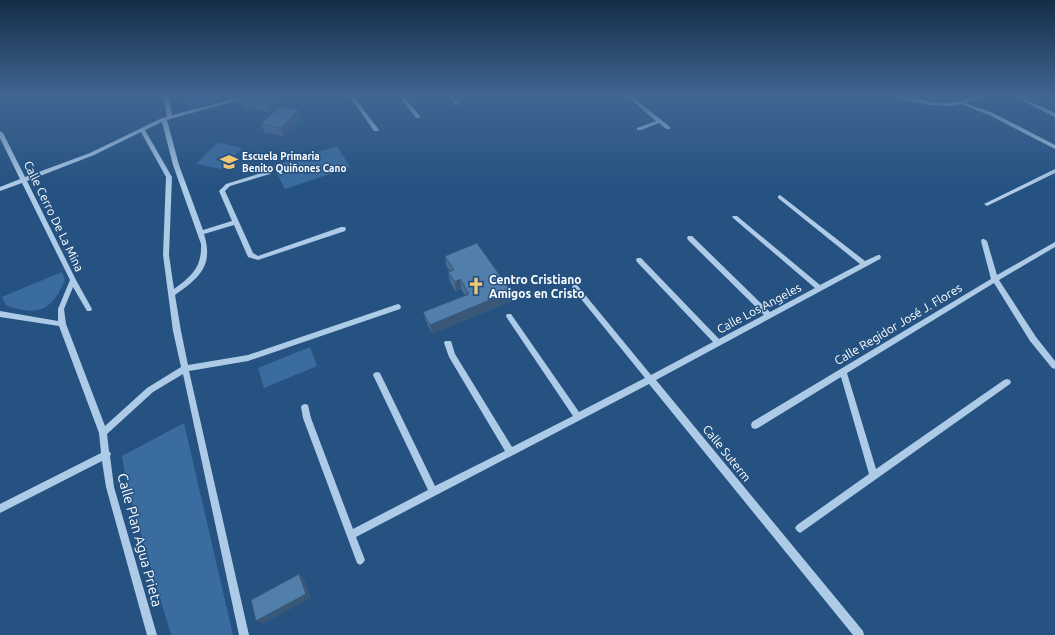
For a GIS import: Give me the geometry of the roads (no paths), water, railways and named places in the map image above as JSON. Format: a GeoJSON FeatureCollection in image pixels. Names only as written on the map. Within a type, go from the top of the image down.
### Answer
{"type":"FeatureCollection","features":[{"type":"Feature","properties":{"kind":"street"},"geometry":{"type":"LineString","coordinates":[[0,189],[59,167],[111,145],[149,127]]}},
{"type":"Feature","properties":{"kind":"street"},"geometry":{"type":"LineString","coordinates":[[169,127],[176,165],[201,233],[205,252],[200,269],[192,280],[172,294]]}},
{"type":"Feature","properties":{"kind":"street"},"geometry":{"type":"LineString","coordinates":[[374,127],[376,130]]}},
{"type":"Feature","properties":{"kind":"street"},"geometry":{"type":"LineString","coordinates":[[639,129],[645,127]]}},
{"type":"Feature","properties":{"kind":"street"},"geometry":{"type":"LineString","coordinates":[[1016,127],[1055,147]]}},
{"type":"Feature","properties":{"kind":"street"},"geometry":{"type":"LineString","coordinates":[[142,130],[169,177],[166,255],[177,331],[206,469],[244,635]]}},
{"type":"Feature","properties":{"kind":"street","name":"Calle Cerro De La Mina"},"geometry":{"type":"LineString","coordinates":[[0,133],[73,280],[89,308]]}},
{"type":"Feature","properties":{"kind":"street"},"geometry":{"type":"LineString","coordinates":[[987,204],[1055,171]]}},
{"type":"Feature","properties":{"kind":"street"},"geometry":{"type":"LineString","coordinates":[[268,173],[228,185],[223,188],[222,191],[250,255],[258,258],[343,229]]}},
{"type":"Feature","properties":{"kind":"street"},"geometry":{"type":"LineString","coordinates":[[780,198],[864,264]]}},
{"type":"Feature","properties":{"kind":"street"},"geometry":{"type":"LineString","coordinates":[[735,216],[818,288]]}},
{"type":"Feature","properties":{"kind":"street"},"geometry":{"type":"LineString","coordinates":[[201,233],[235,222]]}},
{"type":"Feature","properties":{"kind":"street"},"geometry":{"type":"LineString","coordinates":[[690,238],[769,315]]}},
{"type":"Feature","properties":{"kind":"street"},"geometry":{"type":"LineString","coordinates":[[984,242],[995,280],[1033,339],[1055,366]]}},
{"type":"Feature","properties":{"kind":"street","name":"Calle Regidor José J. Flores"},"geometry":{"type":"LineString","coordinates":[[755,425],[842,371],[1055,244]]}},
{"type":"Feature","properties":{"kind":"street","name":"Calle Los Angeles"},"geometry":{"type":"LineString","coordinates":[[350,535],[651,379],[878,257]]}},
{"type":"Feature","properties":{"kind":"street"},"geometry":{"type":"LineString","coordinates":[[639,260],[718,343]]}},
{"type":"Feature","properties":{"kind":"street"},"geometry":{"type":"LineString","coordinates":[[0,314],[61,320],[63,301],[73,280]]}},
{"type":"Feature","properties":{"kind":"street","name":"Calle Suterm"},"geometry":{"type":"LineString","coordinates":[[575,286],[859,635]]}},
{"type":"Feature","properties":{"kind":"street"},"geometry":{"type":"LineString","coordinates":[[103,433],[150,390],[186,368],[248,358],[398,307]]}},
{"type":"Feature","properties":{"kind":"street"},"geometry":{"type":"LineString","coordinates":[[509,316],[578,417]]}},
{"type":"Feature","properties":{"kind":"street","name":"Calle Plan Agua Prieta"},"geometry":{"type":"LineString","coordinates":[[61,320],[103,433],[107,454],[110,487],[152,635]]}},
{"type":"Feature","properties":{"kind":"street"},"geometry":{"type":"LineString","coordinates":[[448,343],[452,355],[510,452]]}},
{"type":"Feature","properties":{"kind":"street"},"geometry":{"type":"LineString","coordinates":[[842,371],[874,475]]}},
{"type":"Feature","properties":{"kind":"street"},"geometry":{"type":"LineString","coordinates":[[377,375],[433,492]]}},
{"type":"Feature","properties":{"kind":"street"},"geometry":{"type":"LineString","coordinates":[[800,528],[1007,382]]}},
{"type":"Feature","properties":{"kind":"street"},"geometry":{"type":"LineString","coordinates":[[305,407],[307,418],[360,560]]}},
{"type":"Feature","properties":{"kind":"street"},"geometry":{"type":"LineString","coordinates":[[0,510],[107,454]]}},
{"type":"Feature","properties":{"kind":"place","name":"Escuela Primaria Benito Quiñones Cano"},"geometry":{"type":"Point","coordinates":[229,162]}},
{"type":"Feature","properties":{"kind":"place","name":"Centro Cristiano Amigos en Cristo"},"geometry":{"type":"Point","coordinates":[476,286]}}]}
